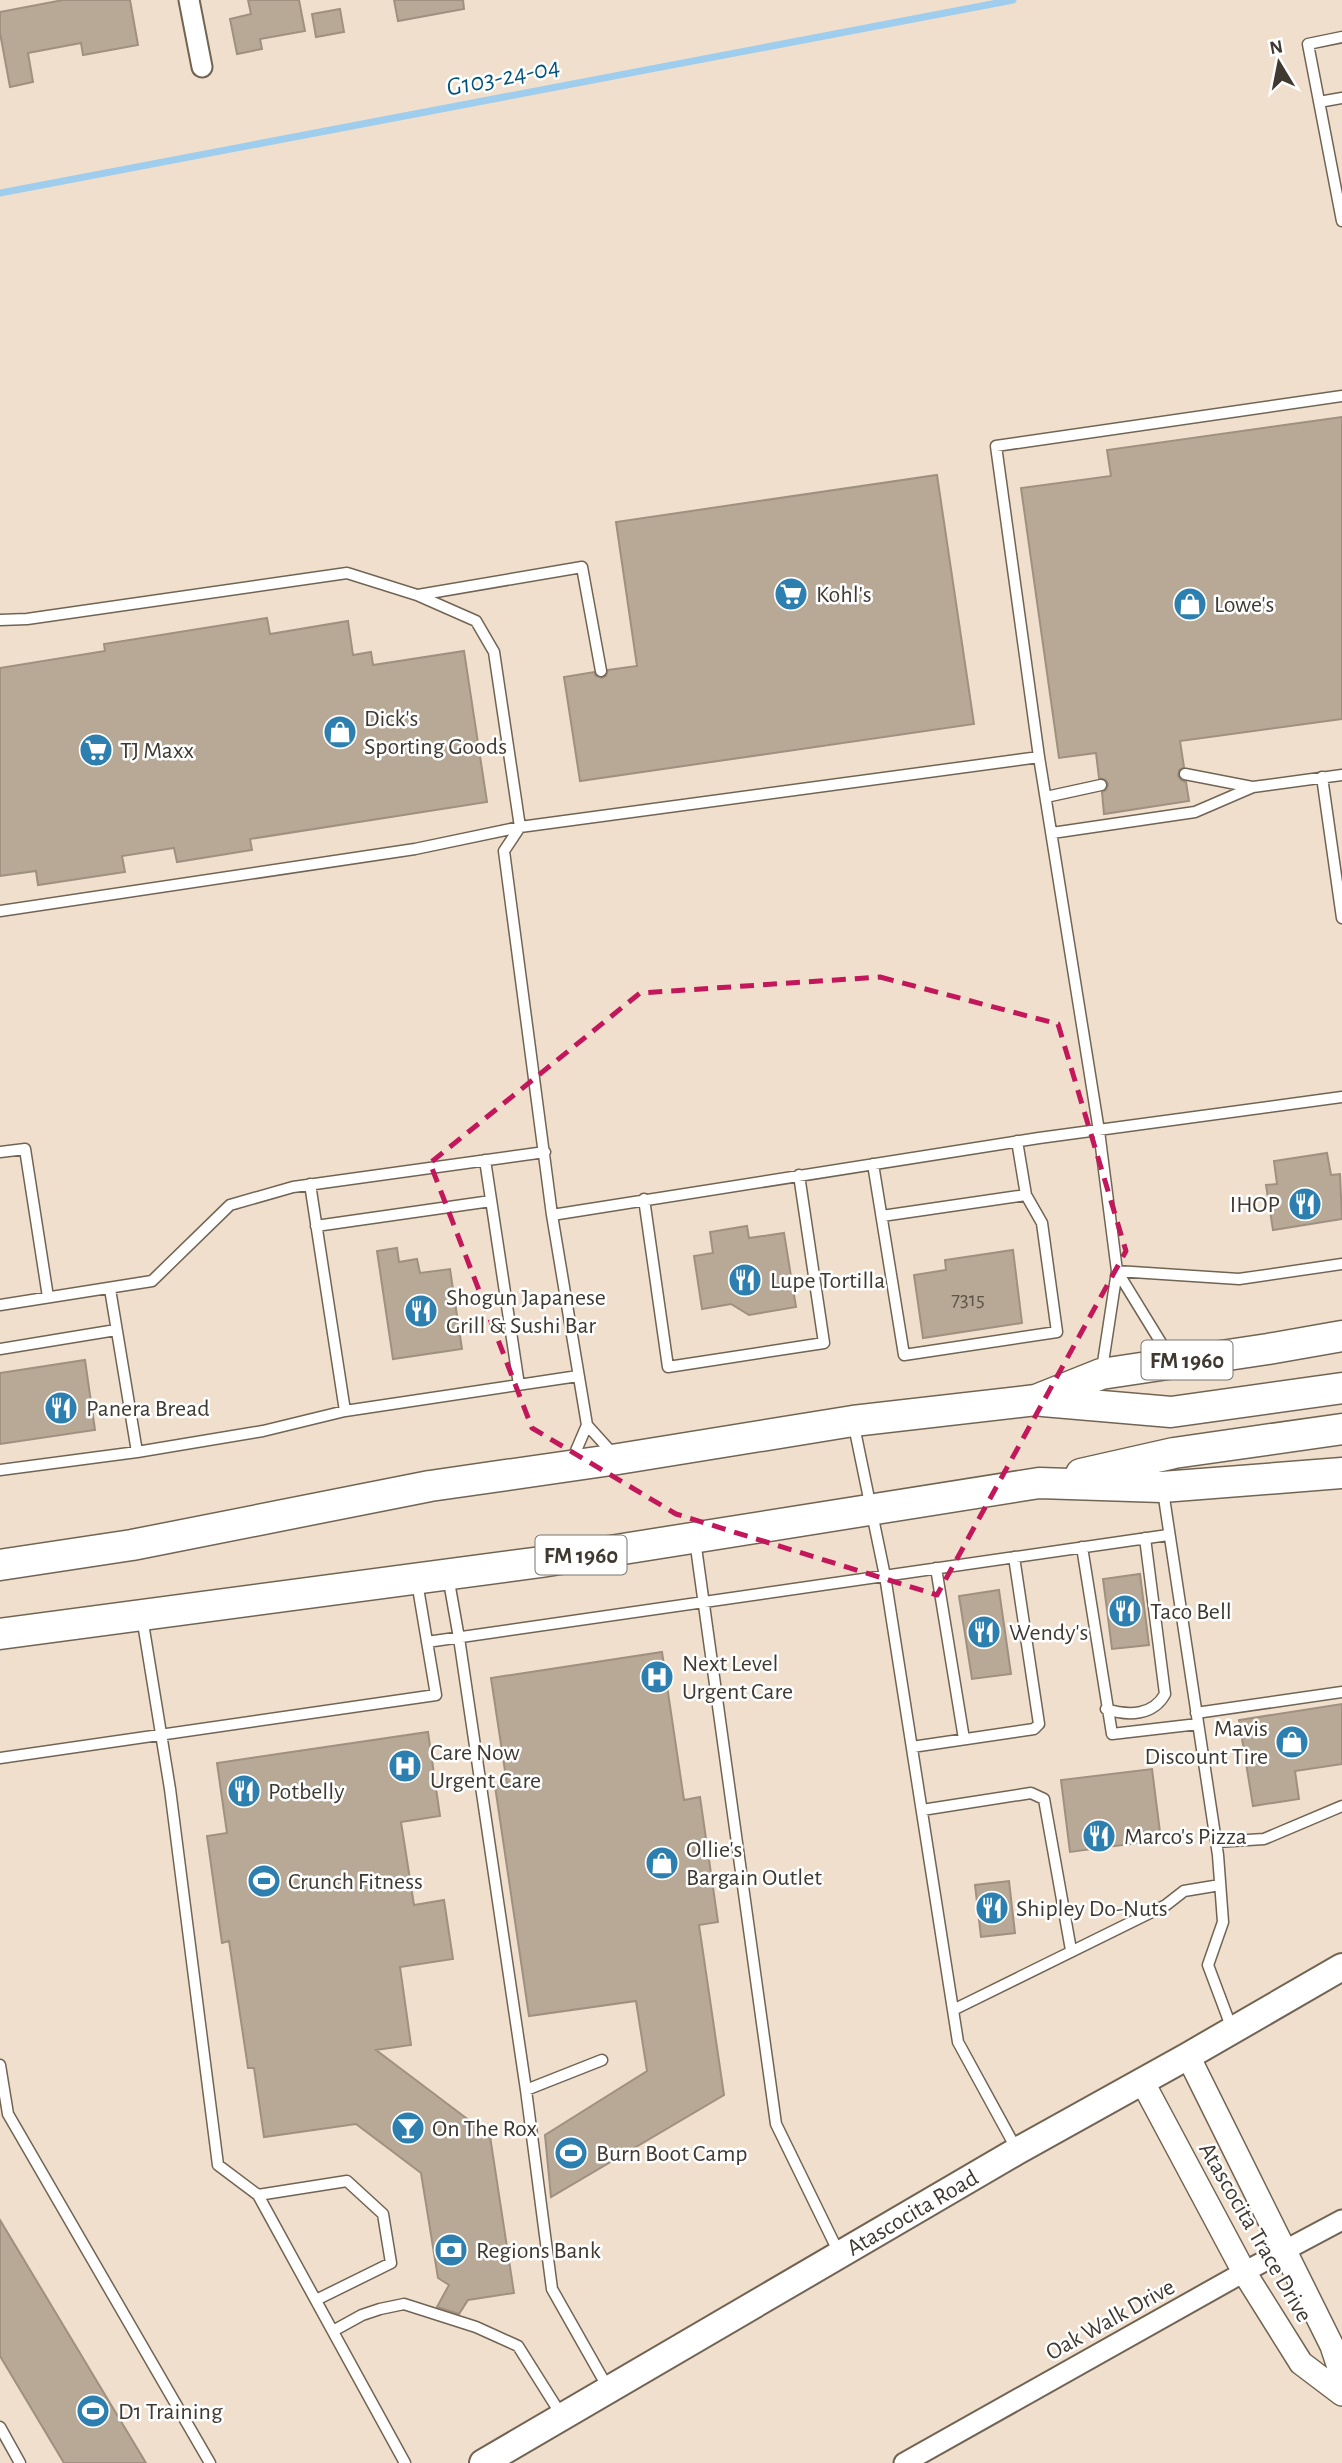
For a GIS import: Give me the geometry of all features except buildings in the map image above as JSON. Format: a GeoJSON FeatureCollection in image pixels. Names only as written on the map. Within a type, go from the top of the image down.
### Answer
{"type":"FeatureCollection","features":[{"type":"Feature","properties":{"kind":"main road","name":"FM 1960"},"geometry":{"type":"LineString","coordinates":[[0,1565],[132,1545],[430,1486],[853,1421],[1036,1400],[1101,1374],[1342,1335]]}},
{"type":"Feature","properties":{"kind":"main road"},"geometry":{"type":"LineString","coordinates":[[1036,1400],[1171,1412],[1342,1388]]}},
{"type":"Feature","properties":{"kind":"main road"},"geometry":{"type":"LineString","coordinates":[[1040,1483],[1174,1453],[1342,1429]]}},
{"type":"Feature","properties":{"kind":"main road","name":"FM 1960"},"geometry":{"type":"LineString","coordinates":[[0,1634],[695,1538],[1040,1483],[1163,1487],[1342,1473]]}},
{"type":"Feature","properties":{"kind":"main road","name":"Atascocita Road"},"geometry":{"type":"LineString","coordinates":[[483,2463],[1017,2151],[1342,1967]]}},
{"type":"Feature","properties":{"kind":"street"},"geometry":{"type":"LineString","coordinates":[[189,0],[202,67]]}},
{"type":"Feature","properties":{"kind":"street","name":"Atascocita Trace Drive"},"geometry":{"type":"LineString","coordinates":[[1188,2056],[1332,2346],[1342,2376]]}},
{"type":"Feature","properties":{"kind":"street","name":"Atascocita Trace Drive"},"geometry":{"type":"LineString","coordinates":[[1142,2081],[1244,2272],[1301,2363],[1342,2395]]}},
{"type":"Feature","properties":{"kind":"street","name":"Oak Walk Drive"},"geometry":{"type":"LineString","coordinates":[[904,2463],[1342,2220]]}},
{"type":"Feature","properties":{"kind":"lane"},"geometry":{"type":"LineString","coordinates":[[1342,37],[1308,44],[1342,221]]}},
{"type":"Feature","properties":{"kind":"lane"},"geometry":{"type":"LineString","coordinates":[[1319,102],[1342,98]]}},
{"type":"Feature","properties":{"kind":"lane"},"geometry":{"type":"LineString","coordinates":[[1101,1374],[1117,1271],[1099,1130],[1039,757],[996,446],[1342,396]]}},
{"type":"Feature","properties":{"kind":"lane"},"geometry":{"type":"LineString","coordinates":[[417,595],[582,567],[601,671]]}},
{"type":"Feature","properties":{"kind":"lane"},"geometry":{"type":"LineString","coordinates":[[0,620],[27,619],[347,573],[417,595],[476,621],[494,652],[520,827],[504,851],[552,1215],[578,1376],[587,1425],[618,1459]]}},
{"type":"Feature","properties":{"kind":"lane"},"geometry":{"type":"LineString","coordinates":[[0,911],[415,849],[520,827],[1039,757]]}},
{"type":"Feature","properties":{"kind":"lane"},"geometry":{"type":"LineString","coordinates":[[1185,774],[1253,788]]}},
{"type":"Feature","properties":{"kind":"lane"},"geometry":{"type":"LineString","coordinates":[[1052,834],[1195,812],[1253,788],[1342,775]]}},
{"type":"Feature","properties":{"kind":"lane"},"geometry":{"type":"LineString","coordinates":[[1322,778],[1342,918]]}},
{"type":"Feature","properties":{"kind":"lane"},"geometry":{"type":"LineString","coordinates":[[1046,797],[1101,785]]}},
{"type":"Feature","properties":{"kind":"lane"},"geometry":{"type":"LineString","coordinates":[[552,1215],[1017,1141],[1342,1097]]}},
{"type":"Feature","properties":{"kind":"lane"},"geometry":{"type":"LineString","coordinates":[[873,1164],[904,1354],[1057,1332],[1042,1223],[1026,1195],[1017,1141]]}},
{"type":"Feature","properties":{"kind":"lane"},"geometry":{"type":"LineString","coordinates":[[0,1152],[25,1149],[48,1297]]}},
{"type":"Feature","properties":{"kind":"lane"},"geometry":{"type":"LineString","coordinates":[[0,1305],[152,1282],[230,1205],[293,1187],[545,1152]]}},
{"type":"Feature","properties":{"kind":"lane"},"geometry":{"type":"LineString","coordinates":[[485,1160],[519,1385]]}},
{"type":"Feature","properties":{"kind":"lane"},"geometry":{"type":"LineString","coordinates":[[644,1199],[668,1367],[824,1343],[799,1175]]}},
{"type":"Feature","properties":{"kind":"lane"},"geometry":{"type":"LineString","coordinates":[[310,1184],[345,1411]]}},
{"type":"Feature","properties":{"kind":"lane"},"geometry":{"type":"LineString","coordinates":[[882,1216],[1026,1195]]}},
{"type":"Feature","properties":{"kind":"lane"},"geometry":{"type":"LineString","coordinates":[[316,1226],[491,1201]]}},
{"type":"Feature","properties":{"kind":"lane"},"geometry":{"type":"LineString","coordinates":[[1117,1271],[1239,1279],[1342,1264]]}},
{"type":"Feature","properties":{"kind":"lane"},"geometry":{"type":"LineString","coordinates":[[1117,1271],[1173,1362]]}},
{"type":"Feature","properties":{"kind":"lane"},"geometry":{"type":"LineString","coordinates":[[110,1289],[136,1452]]}},
{"type":"Feature","properties":{"kind":"lane"},"geometry":{"type":"LineString","coordinates":[[0,1349],[116,1330]]}},
{"type":"Feature","properties":{"kind":"lane"},"geometry":{"type":"LineString","coordinates":[[0,1470],[136,1452],[263,1431],[345,1411],[578,1376]]}},
{"type":"Feature","properties":{"kind":"lane"},"geometry":{"type":"LineString","coordinates":[[853,1421],[885,1576],[958,2042],[1017,2151]]}},
{"type":"Feature","properties":{"kind":"lane"},"geometry":{"type":"LineString","coordinates":[[570,1465],[587,1425]]}},
{"type":"Feature","properties":{"kind":"lane"},"geometry":{"type":"LineString","coordinates":[[1163,1487],[1168,1535],[1216,1842],[1223,1922],[1209,1965],[1232,2030]]}},
{"type":"Feature","properties":{"kind":"lane"},"geometry":{"type":"LineString","coordinates":[[427,1642],[1168,1535]]}},
{"type":"Feature","properties":{"kind":"lane"},"geometry":{"type":"LineString","coordinates":[[695,1538],[776,2124],[839,2254]]}},
{"type":"Feature","properties":{"kind":"lane"},"geometry":{"type":"LineString","coordinates":[[1106,1709],[1126,1713],[1150,1710],[1160,1704],[1165,1694],[1145,1538]]}},
{"type":"Feature","properties":{"kind":"lane"},"geometry":{"type":"LineString","coordinates":[[1082,1547],[1106,1709],[1110,1730],[1115,1736],[1342,1692]]}},
{"type":"Feature","properties":{"kind":"lane"},"geometry":{"type":"LineString","coordinates":[[912,1747],[1034,1729],[1039,1724],[1014,1557]]}},
{"type":"Feature","properties":{"kind":"lane"},"geometry":{"type":"LineString","coordinates":[[936,1568],[964,1739]]}},
{"type":"Feature","properties":{"kind":"lane"},"geometry":{"type":"LineString","coordinates":[[447,1574],[459,1638],[526,2090],[552,2289],[608,2390]]}},
{"type":"Feature","properties":{"kind":"lane"},"geometry":{"type":"LineString","coordinates":[[0,1758],[436,1695],[416,1578]]}},
{"type":"Feature","properties":{"kind":"lane"},"geometry":{"type":"LineString","coordinates":[[142,1615],[171,1801],[218,2165],[258,2194],[405,2463]]}},
{"type":"Feature","properties":{"kind":"lane"},"geometry":{"type":"LineString","coordinates":[[922,1810],[1031,1793],[1044,1799],[1071,1951]]}},
{"type":"Feature","properties":{"kind":"lane"},"geometry":{"type":"LineString","coordinates":[[1216,1842],[1264,1839],[1342,1806]]}},
{"type":"Feature","properties":{"kind":"lane"},"geometry":{"type":"LineString","coordinates":[[953,2010],[1166,1905],[1184,1891],[1220,1885]]}},
{"type":"Feature","properties":{"kind":"lane"},"geometry":{"type":"LineString","coordinates":[[526,2090],[602,2060]]}},
{"type":"Feature","properties":{"kind":"lane"},"geometry":{"type":"LineString","coordinates":[[0,2065],[4,2113],[211,2463]]}},
{"type":"Feature","properties":{"kind":"lane"},"geometry":{"type":"LineString","coordinates":[[258,2194],[346,2181],[383,2214],[391,2263],[316,2300]]}},
{"type":"Feature","properties":{"kind":"lane"},"geometry":{"type":"LineString","coordinates":[[333,2331],[371,2312],[404,2304],[476,2327],[518,2346],[562,2417]]}},
{"type":"Feature","properties":{"kind":"lane"},"geometry":{"type":"LineString","coordinates":[[0,2427],[20,2463]]}},
{"type":"Feature","properties":{"kind":"highlighted area"},"geometry":{"type":"Polygon","coordinates":[[[880,977],[1058,1024],[1126,1251],[937,1595],[676,1514],[532,1428],[430,1163],[640,993],[880,977]]]}},
{"type":"Feature","properties":{"kind":"waterway","name":"G103-24-04"},"geometry":{"type":"LineString","coordinates":[[0,193],[1013,0]]}},
{"type":"Feature","properties":{"kind":"place","name":"Kohl's"},"geometry":{"type":"Point","coordinates":[791,594]}},
{"type":"Feature","properties":{"kind":"place","name":"Lowe's"},"geometry":{"type":"Point","coordinates":[1190,604]}},
{"type":"Feature","properties":{"kind":"place","name":"Dick's Sporting Goods"},"geometry":{"type":"Point","coordinates":[340,732]}},
{"type":"Feature","properties":{"kind":"place","name":"TJ Maxx"},"geometry":{"type":"Point","coordinates":[96,750]}},
{"type":"Feature","properties":{"kind":"place","name":"IHOP"},"geometry":{"type":"Point","coordinates":[1305,1204]}},
{"type":"Feature","properties":{"kind":"place","name":"Lupe Tortilla"},"geometry":{"type":"Point","coordinates":[745,1280]}},
{"type":"Feature","properties":{"kind":"place","name":"Shogun Japanese Grill & Sushi Bar"},"geometry":{"type":"Point","coordinates":[421,1311]}},
{"type":"Feature","properties":{"kind":"place","name":"Panera Bread"},"geometry":{"type":"Point","coordinates":[61,1408]}},
{"type":"Feature","properties":{"kind":"place","name":"Taco Bell"},"geometry":{"type":"Point","coordinates":[1125,1611]}},
{"type":"Feature","properties":{"kind":"place","name":"Wendy's"},"geometry":{"type":"Point","coordinates":[984,1632]}},
{"type":"Feature","properties":{"kind":"place","name":"Next Level Urgent Care"},"geometry":{"type":"Point","coordinates":[657,1677]}},
{"type":"Feature","properties":{"kind":"place","name":"Mavis Discount Tire"},"geometry":{"type":"Point","coordinates":[1292,1742]}},
{"type":"Feature","properties":{"kind":"place","name":"Care Now Urgent Care"},"geometry":{"type":"Point","coordinates":[405,1766]}},
{"type":"Feature","properties":{"kind":"place","name":"Potbelly"},"geometry":{"type":"Point","coordinates":[244,1791]}},
{"type":"Feature","properties":{"kind":"place","name":"Marco's Pizza"},"geometry":{"type":"Point","coordinates":[1099,1836]}},
{"type":"Feature","properties":{"kind":"place","name":"Ollie's Bargain Outlet"},"geometry":{"type":"Point","coordinates":[662,1863]}},
{"type":"Feature","properties":{"kind":"place","name":"Crunch Fitness"},"geometry":{"type":"Point","coordinates":[264,1881]}},
{"type":"Feature","properties":{"kind":"place","name":"Shipley Do-Nuts"},"geometry":{"type":"Point","coordinates":[992,1908]}},
{"type":"Feature","properties":{"kind":"place","name":"On The Rox"},"geometry":{"type":"Point","coordinates":[408,2128]}},
{"type":"Feature","properties":{"kind":"place","name":"Burn Boot Camp"},"geometry":{"type":"Point","coordinates":[571,2153]}},
{"type":"Feature","properties":{"kind":"place","name":"Regions Bank"},"geometry":{"type":"Point","coordinates":[451,2250]}},
{"type":"Feature","properties":{"kind":"place","name":"D1 Training"},"geometry":{"type":"Point","coordinates":[93,2411]}}]}
